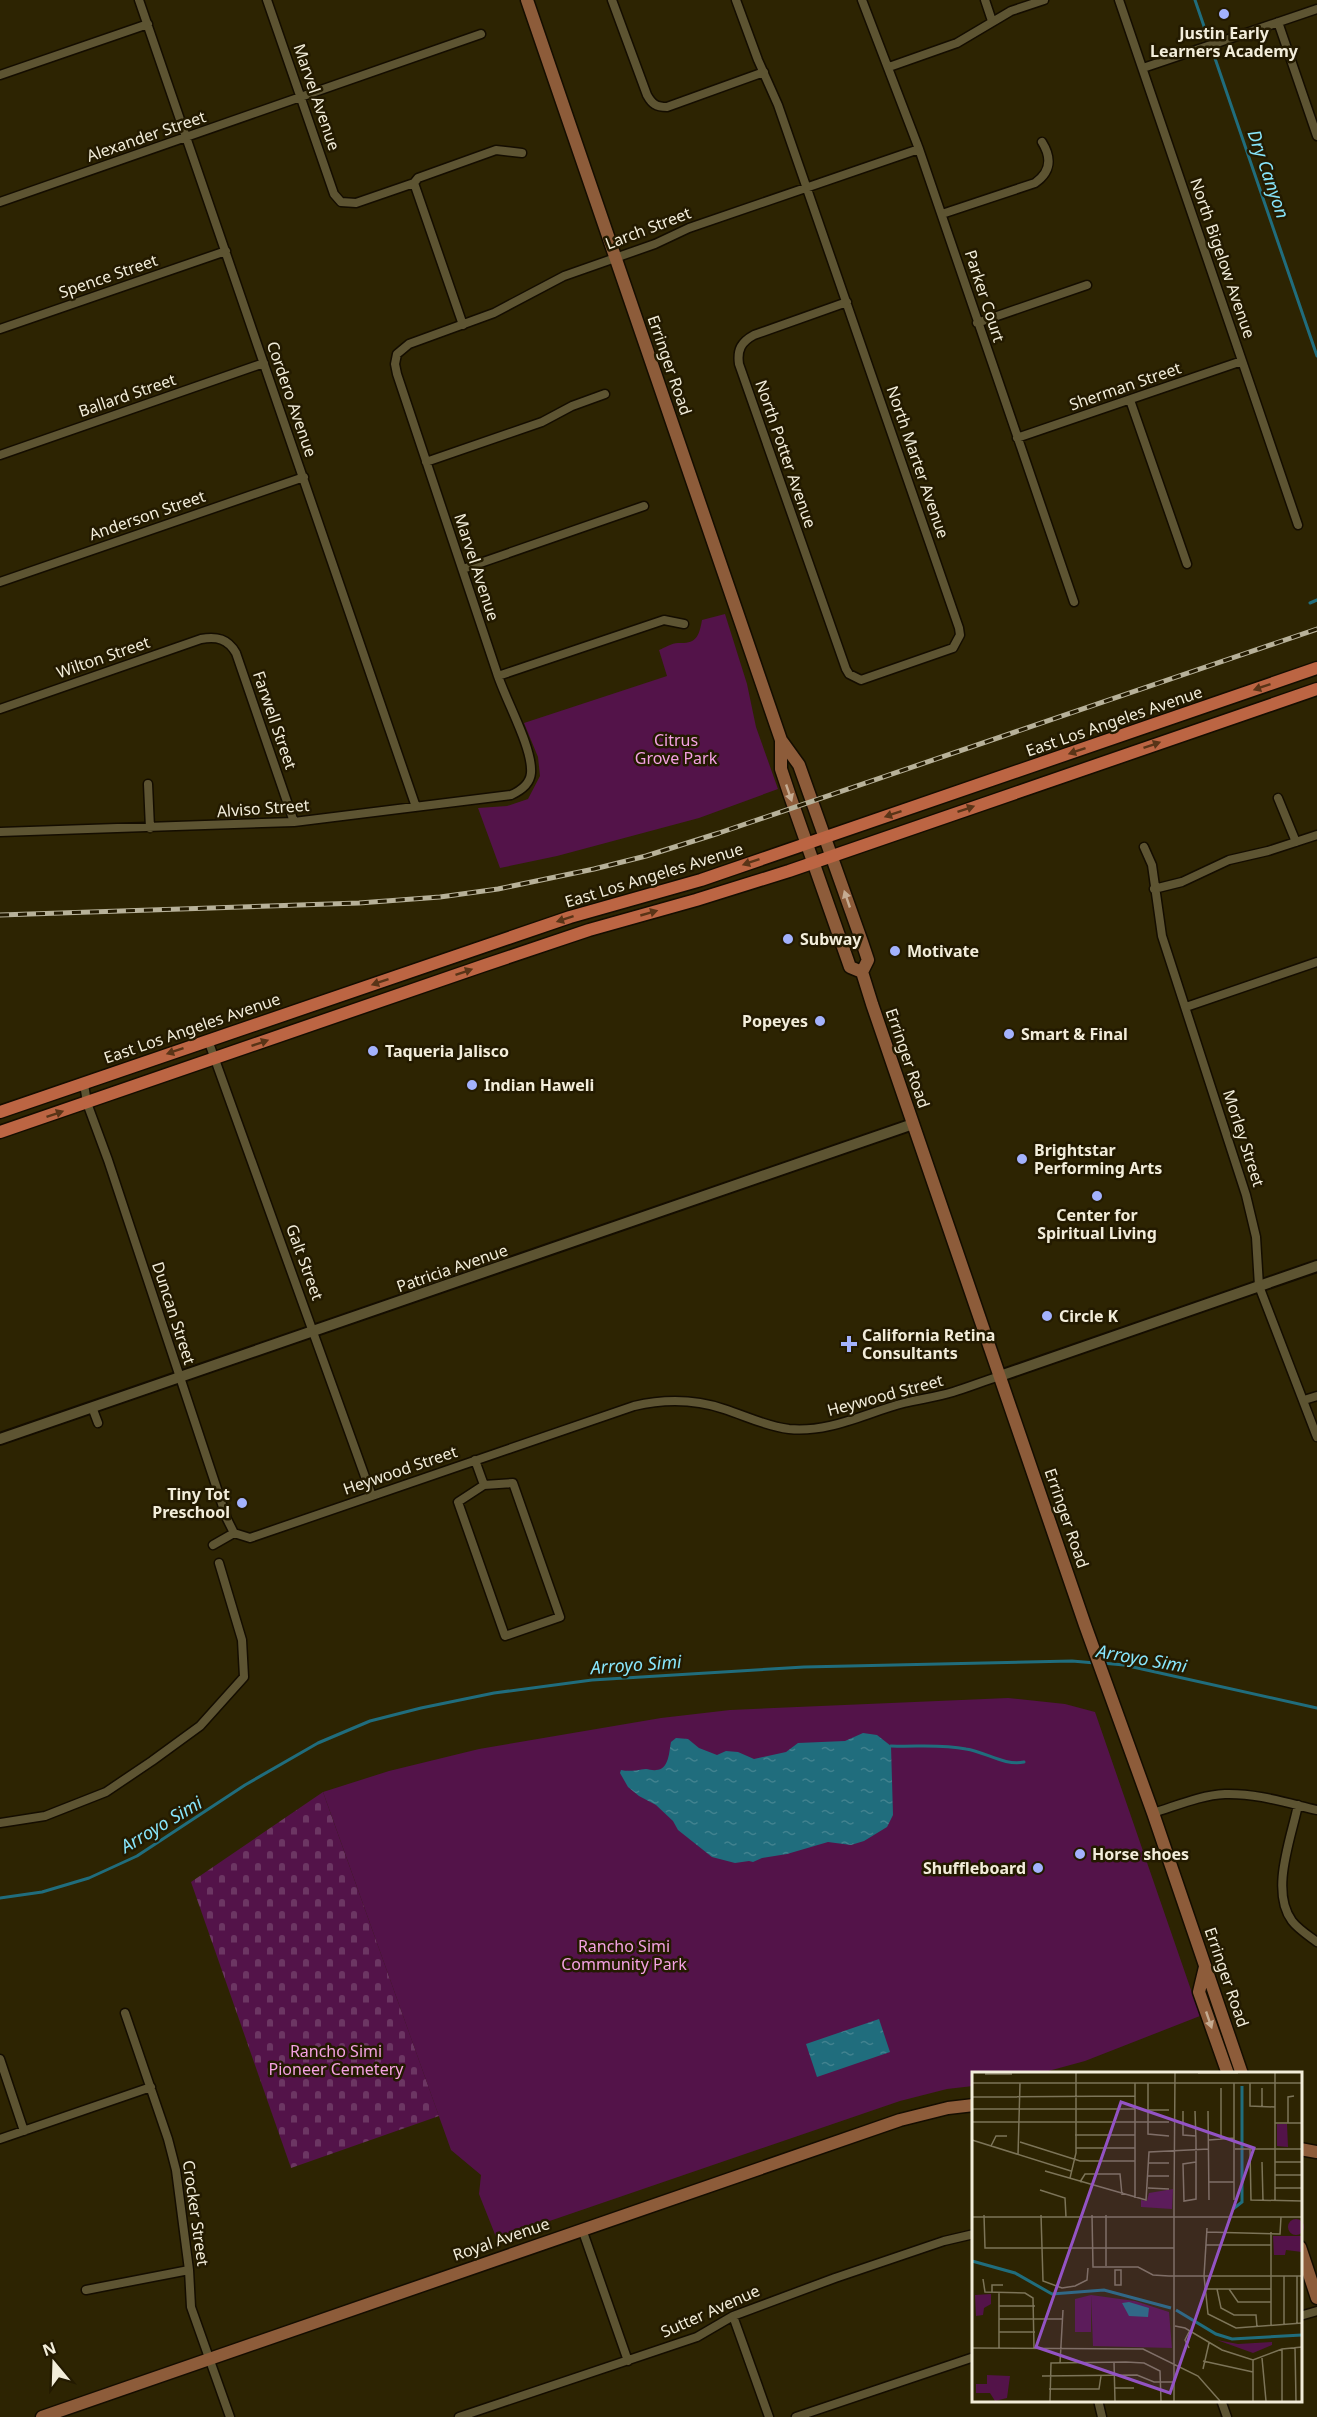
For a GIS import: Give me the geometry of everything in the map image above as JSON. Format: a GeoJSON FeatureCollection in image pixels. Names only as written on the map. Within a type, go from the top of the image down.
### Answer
{"type":"FeatureCollection","features":[{"type":"Feature","properties":{"kind":"main road","name":"Erringer Road"},"geometry":{"type":"LineString","coordinates":[[527,0],[781,740],[799,765],[868,960],[862,972],[913,1124],[1242,2072]]}},
{"type":"Feature","properties":{"kind":"main road","name":"East Los Angeles Avenue"},"geometry":{"type":"LineString","coordinates":[[0,1112],[570,917],[701,880],[1317,668]]}},
{"type":"Feature","properties":{"kind":"main road","name":"East Los Angeles Avenue"},"geometry":{"type":"LineString","coordinates":[[0,1132],[589,930],[696,900],[832,856],[1317,689]]}},
{"type":"Feature","properties":{"kind":"main road","name":"Erringer Road"},"geometry":{"type":"LineString","coordinates":[[781,740],[781,769],[813,862],[850,967],[862,972]]}},
{"type":"Feature","properties":{"kind":"main road"},"geometry":{"type":"LineString","coordinates":[[1206,1966],[1199,1992],[1228,2072]]}},
{"type":"Feature","properties":{"kind":"main road","name":"Royal Avenue"},"geometry":{"type":"LineString","coordinates":[[42,2417],[900,2120],[948,2108],[972,2105]]}},
{"type":"Feature","properties":{"kind":"main road"},"geometry":{"type":"LineString","coordinates":[[1302,2149],[1317,2152]]}},
{"type":"Feature","properties":{"kind":"main road"},"geometry":{"type":"LineString","coordinates":[[1302,2253],[1317,2298]]}},
{"type":"Feature","properties":{"kind":"street","name":"Cordero Avenue"},"geometry":{"type":"LineString","coordinates":[[139,0],[416,807]]}},
{"type":"Feature","properties":{"kind":"street","name":"Marvel Avenue"},"geometry":{"type":"LineString","coordinates":[[267,0],[334,194],[341,202],[356,203],[414,183]]}},
{"type":"Feature","properties":{"kind":"street"},"geometry":{"type":"LineString","coordinates":[[612,0],[647,95],[658,107],[667,107],[764,72]]}},
{"type":"Feature","properties":{"kind":"street","name":"North Marter Avenue"},"geometry":{"type":"LineString","coordinates":[[736,0],[778,105],[959,628],[960,635],[953,648],[867,679],[855,678]]}},
{"type":"Feature","properties":{"kind":"street","name":"Parker Court"},"geometry":{"type":"LineString","coordinates":[[862,0],[889,67],[942,214],[977,323],[1074,602]]}},
{"type":"Feature","properties":{"kind":"street"},"geometry":{"type":"LineString","coordinates":[[985,0],[992,21]]}},
{"type":"Feature","properties":{"kind":"street"},"geometry":{"type":"LineString","coordinates":[[889,67],[957,43],[1011,11],[1044,0]]}},
{"type":"Feature","properties":{"kind":"street","name":"North Bigelow Avenue"},"geometry":{"type":"LineString","coordinates":[[1119,0],[1298,525]]}},
{"type":"Feature","properties":{"kind":"street"},"geometry":{"type":"LineString","coordinates":[[1143,68],[1317,9]]}},
{"type":"Feature","properties":{"kind":"street"},"geometry":{"type":"LineString","coordinates":[[1278,22],[1317,136]]}},
{"type":"Feature","properties":{"kind":"street"},"geometry":{"type":"LineString","coordinates":[[0,75],[148,24]]}},
{"type":"Feature","properties":{"kind":"street","name":"Alexander Street"},"geometry":{"type":"LineString","coordinates":[[0,202],[481,34]]}},
{"type":"Feature","properties":{"kind":"street"},"geometry":{"type":"LineString","coordinates":[[942,214],[1035,183],[1043,177],[1048,168],[1049,158],[1042,142]]}},
{"type":"Feature","properties":{"kind":"street","name":"Larch Street"},"geometry":{"type":"LineString","coordinates":[[397,354],[409,344],[494,313],[564,276],[655,244],[689,228],[919,149]]}},
{"type":"Feature","properties":{"kind":"street"},"geometry":{"type":"LineString","coordinates":[[463,325],[414,183],[418,178],[496,150],[522,153]]}},
{"type":"Feature","properties":{"kind":"street","name":"Spence Street"},"geometry":{"type":"LineString","coordinates":[[0,329],[226,251]]}},
{"type":"Feature","properties":{"kind":"street"},"geometry":{"type":"LineString","coordinates":[[977,323],[1087,285]]}},
{"type":"Feature","properties":{"kind":"street","name":"North Potter Avenue"},"geometry":{"type":"LineString","coordinates":[[847,302],[754,335],[740,346],[738,355],[739,364],[846,669],[855,678]]}},
{"type":"Feature","properties":{"kind":"street","name":"Marvel Avenue"},"geometry":{"type":"LineString","coordinates":[[397,354],[395,364],[397,374],[498,676],[528,754],[531,773],[524,786]]}},
{"type":"Feature","properties":{"kind":"street","name":"Sherman Street"},"geometry":{"type":"LineString","coordinates":[[1017,438],[1242,361]]}},
{"type":"Feature","properties":{"kind":"street","name":"Ballard Street"},"geometry":{"type":"LineString","coordinates":[[0,454],[264,363]]}},
{"type":"Feature","properties":{"kind":"street"},"geometry":{"type":"LineString","coordinates":[[426,462],[542,422],[572,406],[605,394]]}},
{"type":"Feature","properties":{"kind":"street"},"geometry":{"type":"LineString","coordinates":[[1130,400],[1187,564]]}},
{"type":"Feature","properties":{"kind":"street","name":"Anderson Street"},"geometry":{"type":"LineString","coordinates":[[0,582],[304,477]]}},
{"type":"Feature","properties":{"kind":"street"},"geometry":{"type":"LineString","coordinates":[[463,568],[644,506]]}},
{"type":"Feature","properties":{"kind":"street"},"geometry":{"type":"LineString","coordinates":[[498,676],[664,620],[684,624]]}},
{"type":"Feature","properties":{"kind":"street","name":"Wilton Street"},"geometry":{"type":"LineString","coordinates":[[0,709],[201,639],[216,638]]}},
{"type":"Feature","properties":{"kind":"street","name":"Farwell Street"},"geometry":{"type":"LineString","coordinates":[[216,638],[231,646],[236,653],[294,822]]}},
{"type":"Feature","properties":{"kind":"street"},"geometry":{"type":"LineString","coordinates":[[148,784],[150,828]]}},
{"type":"Feature","properties":{"kind":"street","name":"Alviso Street"},"geometry":{"type":"LineString","coordinates":[[0,832],[294,822],[511,795],[524,786]]}},
{"type":"Feature","properties":{"kind":"street"},"geometry":{"type":"LineString","coordinates":[[1278,798],[1296,842]]}},
{"type":"Feature","properties":{"kind":"street"},"geometry":{"type":"LineString","coordinates":[[1154,889],[1182,882],[1229,860],[1268,851],[1317,835]]}},
{"type":"Feature","properties":{"kind":"street","name":"Morley Street"},"geometry":{"type":"LineString","coordinates":[[1144,847],[1152,865],[1162,936],[1246,1196],[1256,1237],[1259,1286],[1317,1437]]}},
{"type":"Feature","properties":{"kind":"street"},"geometry":{"type":"LineString","coordinates":[[1186,1007],[1317,962]]}},
{"type":"Feature","properties":{"kind":"street","name":"Galt Street"},"geometry":{"type":"LineString","coordinates":[[208,1040],[372,1496]]}},
{"type":"Feature","properties":{"kind":"street","name":"Duncan Street"},"geometry":{"type":"LineString","coordinates":[[84,1084],[87,1103],[227,1519],[234,1533]]}},
{"type":"Feature","properties":{"kind":"street","name":"Patricia Avenue"},"geometry":{"type":"LineString","coordinates":[[0,1439],[913,1124]]}},
{"type":"Feature","properties":{"kind":"street","name":"Heywood Street"},"geometry":{"type":"LineString","coordinates":[[234,1533],[250,1538],[634,1406],[655,1401],[675,1400],[699,1403],[723,1409],[768,1426],[812,1429],[840,1424],[904,1403],[952,1392],[1317,1266]]}},
{"type":"Feature","properties":{"kind":"street"},"geometry":{"type":"LineString","coordinates":[[1304,1400],[1317,1396]]}},
{"type":"Feature","properties":{"kind":"street"},"geometry":{"type":"LineString","coordinates":[[92,1407],[98,1423]]}},
{"type":"Feature","properties":{"kind":"street"},"geometry":{"type":"LineString","coordinates":[[475,1460],[484,1485]]}},
{"type":"Feature","properties":{"kind":"street"},"geometry":{"type":"LineString","coordinates":[[513,1483],[560,1617],[505,1636],[458,1502],[484,1485],[513,1483]]}},
{"type":"Feature","properties":{"kind":"street"},"geometry":{"type":"LineString","coordinates":[[213,1545],[234,1533]]}},
{"type":"Feature","properties":{"kind":"street"},"geometry":{"type":"LineString","coordinates":[[0,1823],[45,1816],[106,1792],[200,1726],[244,1677],[242,1640],[219,1563]]}},
{"type":"Feature","properties":{"kind":"street"},"geometry":{"type":"LineString","coordinates":[[1153,1813],[1200,1798],[1224,1794],[1252,1795],[1317,1810]]}},
{"type":"Feature","properties":{"kind":"street"},"geometry":{"type":"LineString","coordinates":[[1298,1805],[1282,1879],[1282,1896],[1293,1923],[1317,1942]]}},
{"type":"Feature","properties":{"kind":"street","name":"Crocker Street"},"geometry":{"type":"LineString","coordinates":[[125,2013],[151,2087],[176,2170],[189,2270],[191,2307],[230,2417]]}},
{"type":"Feature","properties":{"kind":"street"},"geometry":{"type":"LineString","coordinates":[[0,2059],[24,2131]]}},
{"type":"Feature","properties":{"kind":"street"},"geometry":{"type":"LineString","coordinates":[[0,2139],[151,2087]]}},
{"type":"Feature","properties":{"kind":"street"},"geometry":{"type":"LineString","coordinates":[[582,2229],[628,2361]]}},
{"type":"Feature","properties":{"kind":"street","name":"Sutter Avenue"},"geometry":{"type":"LineString","coordinates":[[459,2417],[697,2337],[733,2316],[835,2278],[944,2241],[972,2234]]}},
{"type":"Feature","properties":{"kind":"street"},"geometry":{"type":"LineString","coordinates":[[86,2290],[189,2270]]}},
{"type":"Feature","properties":{"kind":"street"},"geometry":{"type":"LineString","coordinates":[[1302,2315],[1317,2311]]}},
{"type":"Feature","properties":{"kind":"street"},"geometry":{"type":"LineString","coordinates":[[733,2316],[769,2417]]}},
{"type":"Feature","properties":{"kind":"street"},"geometry":{"type":"LineString","coordinates":[[796,2417],[972,2358]]}},
{"type":"Feature","properties":{"kind":"street"},"geometry":{"type":"LineString","coordinates":[[1098,2402],[1102,2417]]}},
{"type":"Feature","properties":{"kind":"street"},"geometry":{"type":"LineString","coordinates":[[1222,2402],[1227,2417]]}},
{"type":"Feature","properties":{"kind":"green space","name":"Citrus Grove Park"},"geometry":{"type":"Polygon","coordinates":[[[725,614],[747,684],[756,727],[778,789],[699,818],[557,856],[500,868],[478,808],[507,806],[528,799],[540,776],[538,757],[524,723],[667,676],[659,650],[673,644],[693,641],[700,631],[702,620],[725,614]]]}},
{"type":"Feature","properties":{"kind":"green space","name":"Rancho Simi Community Park"},"geometry":{"type":"Polygon","coordinates":[[[1008,1698],[1065,1704],[1095,1712],[1200,2016],[1085,2061],[1045,2072],[972,2072],[972,2086],[947,2089],[900,2101],[500,2238],[496,2237],[479,2194],[481,2175],[451,2150],[323,1792],[389,1771],[479,1749],[661,1718],[730,1710],[1008,1698]]]}},
{"type":"Feature","properties":{"kind":"green space","name":"Rancho Simi Pioneer Cemetery"},"geometry":{"type":"Polygon","coordinates":[[[323,1792],[439,2116],[291,2168],[191,1882],[323,1792]]]}},
{"type":"Feature","properties":{"kind":"water"},"geometry":{"type":"Polygon","coordinates":[[[863,1733],[877,1735],[891,1746],[893,1815],[887,1827],[864,1841],[851,1845],[828,1842],[753,1862],[735,1863],[712,1857],[678,1830],[673,1821],[656,1805],[628,1787],[620,1773],[621,1770],[654,1770],[664,1767],[668,1760],[671,1742],[676,1738],[688,1739],[699,1748],[717,1755],[726,1751],[738,1752],[754,1759],[786,1752],[798,1743],[845,1741],[863,1733]]]}},
{"type":"Feature","properties":{"kind":"water"},"geometry":{"type":"Polygon","coordinates":[[[879,2019],[890,2052],[817,2077],[806,2044],[879,2019]]]}},
{"type":"Feature","properties":{"kind":"waterway","name":"Dry Canyon"},"geometry":{"type":"LineString","coordinates":[[1195,0],[1317,356]]}},
{"type":"Feature","properties":{"kind":"waterway","name":"Dry Canyon"},"geometry":{"type":"LineString","coordinates":[[1310,603],[1317,600]]}},
{"type":"Feature","properties":{"kind":"waterway","name":"Arroyo Simi"},"geometry":{"type":"LineString","coordinates":[[0,1898],[42,1892],[89,1878],[137,1856],[245,1785],[318,1743],[370,1721],[421,1708],[494,1693],[592,1680],[804,1667],[1072,1661],[1095,1663]]}},
{"type":"Feature","properties":{"kind":"waterway","name":"Arroyo Simi"},"geometry":{"type":"LineString","coordinates":[[1102,1663],[1124,1665],[1317,1708]]}},
{"type":"Feature","properties":{"kind":"waterway"},"geometry":{"type":"LineString","coordinates":[[891,1746],[957,1747],[1009,1762],[1024,1762]]}},
{"type":"Feature","properties":{"kind":"railway"},"geometry":{"type":"LineString","coordinates":[[0,915],[359,903],[440,897],[498,889],[594,869],[646,856],[719,833],[1317,629]]}},
{"type":"Feature","properties":{"kind":"place","name":"Justin Early Learners Academy"},"geometry":{"type":"Point","coordinates":[1224,14]}},
{"type":"Feature","properties":{"kind":"place","name":"Subway"},"geometry":{"type":"Point","coordinates":[788,939]}},
{"type":"Feature","properties":{"kind":"place","name":"Motivate"},"geometry":{"type":"Point","coordinates":[895,951]}},
{"type":"Feature","properties":{"kind":"place","name":"Popeyes"},"geometry":{"type":"Point","coordinates":[820,1021]}},
{"type":"Feature","properties":{"kind":"place","name":"Smart & Final"},"geometry":{"type":"Point","coordinates":[1009,1034]}},
{"type":"Feature","properties":{"kind":"place","name":"Taqueria Jalisco"},"geometry":{"type":"Point","coordinates":[373,1051]}},
{"type":"Feature","properties":{"kind":"place","name":"Indian Haweli"},"geometry":{"type":"Point","coordinates":[472,1085]}},
{"type":"Feature","properties":{"kind":"place","name":"Brightstar Performing Arts"},"geometry":{"type":"Point","coordinates":[1022,1159]}},
{"type":"Feature","properties":{"kind":"place","name":"Center for Spiritual Living"},"geometry":{"type":"Point","coordinates":[1097,1196]}},
{"type":"Feature","properties":{"kind":"place","name":"Circle K"},"geometry":{"type":"Point","coordinates":[1047,1316]}},
{"type":"Feature","properties":{"kind":"place","name":"California Retina Consultants"},"geometry":{"type":"Point","coordinates":[849,1344]}},
{"type":"Feature","properties":{"kind":"place","name":"Tiny Tot Preschool"},"geometry":{"type":"Point","coordinates":[242,1503]}},
{"type":"Feature","properties":{"kind":"place","name":"Horse shoes"},"geometry":{"type":"Point","coordinates":[1080,1854]}},
{"type":"Feature","properties":{"kind":"place","name":"Shuffleboard"},"geometry":{"type":"Point","coordinates":[1038,1868]}}]}
